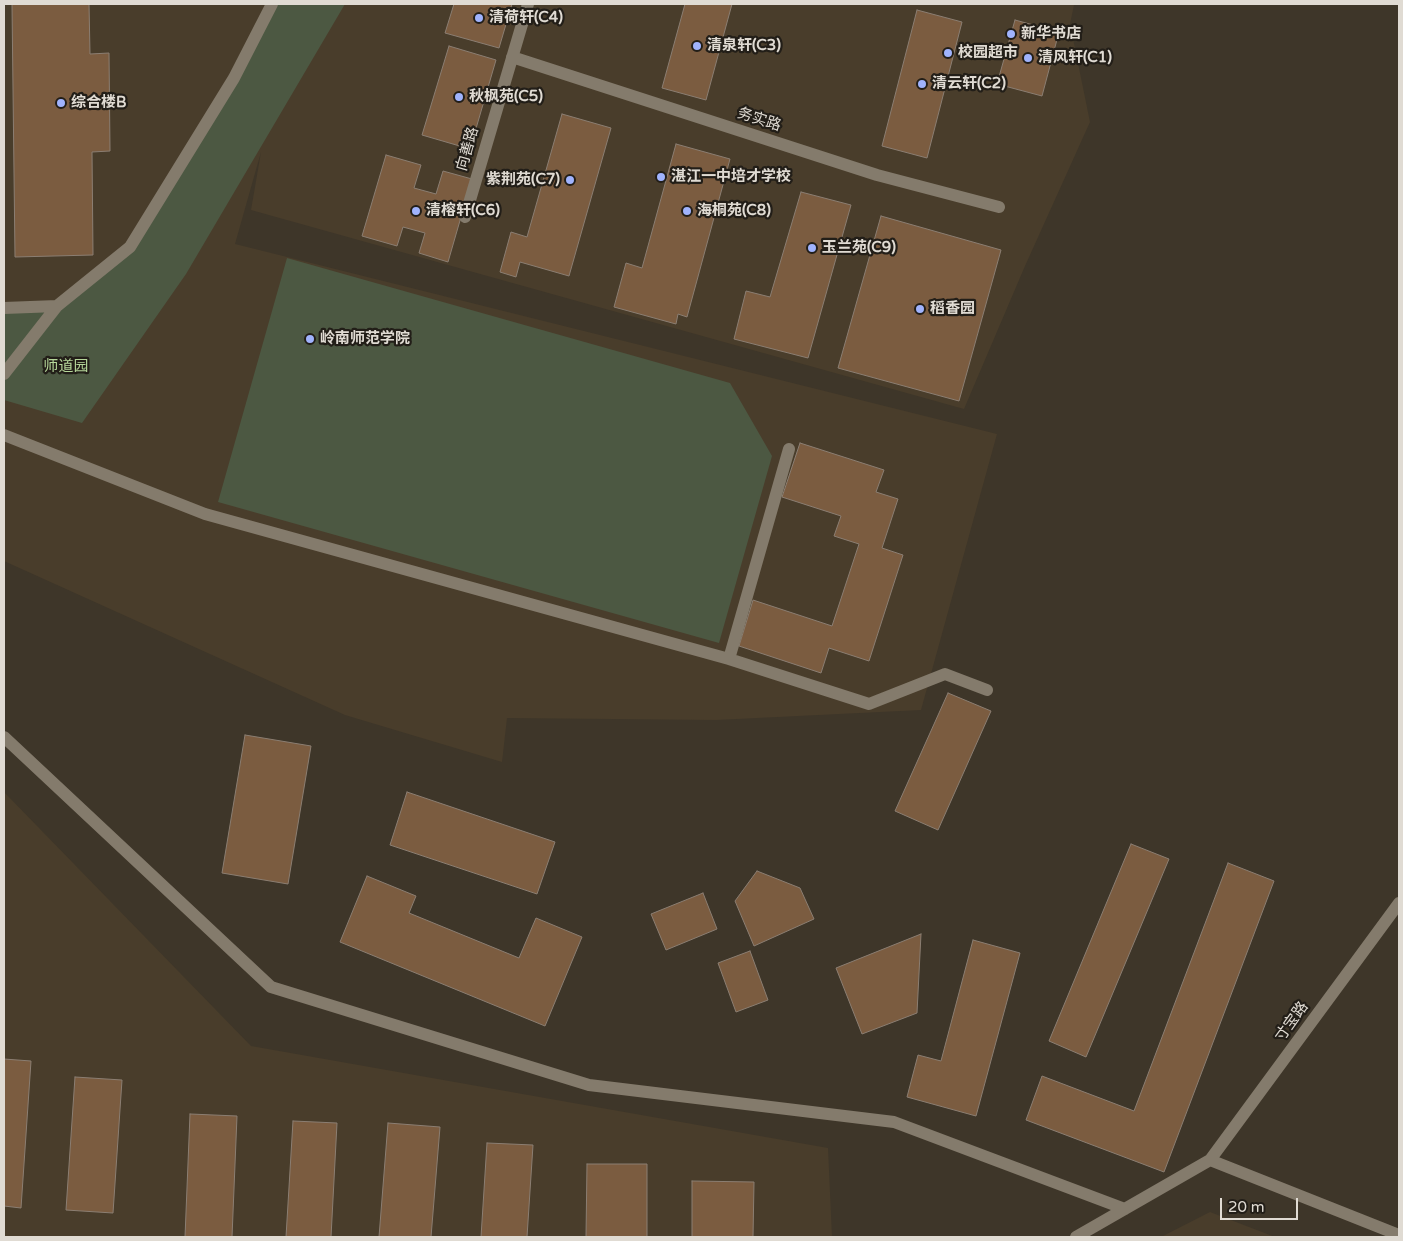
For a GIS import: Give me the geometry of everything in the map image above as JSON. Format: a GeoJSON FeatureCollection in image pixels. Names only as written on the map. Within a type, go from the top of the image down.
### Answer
{"type":"FeatureCollection","features":[{"type":"Feature","properties":{"kind":"street"},"geometry":{"type":"LineString","coordinates":[[4,374],[57,306],[130,247],[234,78],[272,4]]}},
{"type":"Feature","properties":{"kind":"street","name":"向善路"},"geometry":{"type":"LineString","coordinates":[[465,217],[528,4]]}},
{"type":"Feature","properties":{"kind":"street","name":"务实路"},"geometry":{"type":"LineString","coordinates":[[512,57],[877,175],[999,207]]}},
{"type":"Feature","properties":{"kind":"street"},"geometry":{"type":"LineString","coordinates":[[4,308],[57,306]]}},
{"type":"Feature","properties":{"kind":"street"},"geometry":{"type":"LineString","coordinates":[[4,435],[205,514],[729,659],[869,704],[945,674],[987,690]]}},
{"type":"Feature","properties":{"kind":"street"},"geometry":{"type":"LineString","coordinates":[[729,659],[790,449]]}},
{"type":"Feature","properties":{"kind":"street"},"geometry":{"type":"LineString","coordinates":[[4,737],[271,987],[590,1085],[894,1122],[1125,1209]]}},
{"type":"Feature","properties":{"kind":"street","name":"寸宝路"},"geometry":{"type":"LineString","coordinates":[[1210,1160],[1399,903]]}},
{"type":"Feature","properties":{"kind":"street"},"geometry":{"type":"LineString","coordinates":[[1076,1237],[1210,1160],[1399,1236]]}},
{"type":"Feature","properties":{"kind":"shaded area","name":"岭南师范学院"},"geometry":{"type":"Polygon","coordinates":[[[4,4],[1076,4],[1074,5],[1070,24],[1090,122],[1025,266],[964,409],[251,210],[261,152],[235,244],[997,434],[921,710],[716,720],[507,718],[502,762],[345,715],[4,561],[4,4]]]}},
{"type":"Feature","properties":{"kind":"shaded area"},"geometry":{"type":"Polygon","coordinates":[[[4,792],[251,1046],[828,1148],[832,1237],[4,1237],[4,792]]]}},
{"type":"Feature","properties":{"kind":"shaded area"},"geometry":{"type":"Polygon","coordinates":[[[1210,1212],[1275,1237],[1161,1237],[1210,1212]]]}},
{"type":"Feature","properties":{"kind":"green space","name":"师道园"},"geometry":{"type":"Polygon","coordinates":[[[272,4],[345,4],[186,274],[82,423],[4,400],[4,308],[57,306],[130,247],[272,4]]]}},
{"type":"Feature","properties":{"kind":"green space"},"geometry":{"type":"Polygon","coordinates":[[[287,258],[730,383],[772,456],[719,643],[218,502],[287,258]]]}},
{"type":"Feature","properties":{"kind":"building","name":"综合楼B"},"geometry":{"type":"Polygon","coordinates":[[[12,4],[89,4],[90,54],[109,53],[110,151],[92,152],[93,255],[15,257],[12,4]]]}},
{"type":"Feature","properties":{"kind":"building","name":"清荷轩(C4)"},"geometry":{"type":"Polygon","coordinates":[[[454,4],[512,4],[499,48],[445,33],[454,4]]]}},
{"type":"Feature","properties":{"kind":"building","name":"清泉轩(C3)"},"geometry":{"type":"Polygon","coordinates":[[[685,4],[732,4],[706,100],[662,88],[685,4]]]}},
{"type":"Feature","properties":{"kind":"building","name":"清云轩(C2)"},"geometry":{"type":"Polygon","coordinates":[[[917,10],[962,22],[927,158],[882,146],[917,10]]]}},
{"type":"Feature","properties":{"kind":"building","name":"清风轩(C1)"},"geometry":{"type":"Polygon","coordinates":[[[1015,20],[1059,32],[1042,96],[997,84],[1015,20]]]}},
{"type":"Feature","properties":{"kind":"building","name":"秋枫苑(C5)"},"geometry":{"type":"Polygon","coordinates":[[[449,46],[496,60],[470,149],[422,135],[449,46]]]}},
{"type":"Feature","properties":{"kind":"building","name":"紫荆苑(C7)"},"geometry":{"type":"Polygon","coordinates":[[[562,114],[611,128],[569,276],[520,262],[516,277],[500,272],[511,232],[527,237],[562,114]]]}},
{"type":"Feature","properties":{"kind":"building","name":"海桐苑(C8)"},"geometry":{"type":"Polygon","coordinates":[[[676,144],[730,159],[687,317],[678,314],[676,324],[614,307],[626,263],[642,268],[676,144]]]}},
{"type":"Feature","properties":{"kind":"building","name":"清榕轩(C6)"},"geometry":{"type":"Polygon","coordinates":[[[386,155],[421,165],[414,188],[436,194],[443,171],[472,179],[448,262],[419,253],[425,233],[403,227],[397,246],[362,236],[386,155]]]}},
{"type":"Feature","properties":{"kind":"building","name":"玉兰苑(C9)"},"geometry":{"type":"Polygon","coordinates":[[[801,192],[851,205],[808,358],[734,339],[746,291],[770,297],[801,192]]]}},
{"type":"Feature","properties":{"kind":"building","name":"稻香园"},"geometry":{"type":"Polygon","coordinates":[[[881,216],[1001,250],[959,401],[838,368],[881,216]]]}},
{"type":"Feature","properties":{"kind":"building"},"geometry":{"type":"Polygon","coordinates":[[[800,443],[884,470],[876,492],[898,499],[882,548],[903,555],[869,661],[829,648],[821,673],[739,646],[753,600],[832,626],[859,544],[834,536],[841,516],[782,497],[800,443]]]}},
{"type":"Feature","properties":{"kind":"building"},"geometry":{"type":"Polygon","coordinates":[[[948,693],[991,711],[938,830],[895,811],[948,693]]]}},
{"type":"Feature","properties":{"kind":"building"},"geometry":{"type":"Polygon","coordinates":[[[245,735],[311,746],[288,884],[222,873],[245,735]]]}},
{"type":"Feature","properties":{"kind":"building"},"geometry":{"type":"Polygon","coordinates":[[[407,792],[555,842],[537,894],[390,845],[407,792]]]}},
{"type":"Feature","properties":{"kind":"building"},"geometry":{"type":"Polygon","coordinates":[[[1131,844],[1169,859],[1086,1057],[1049,1041],[1131,844]]]}},
{"type":"Feature","properties":{"kind":"building"},"geometry":{"type":"Polygon","coordinates":[[[1228,863],[1274,881],[1164,1172],[1026,1120],[1042,1076],[1134,1111],[1228,863]]]}},
{"type":"Feature","properties":{"kind":"building"},"geometry":{"type":"Polygon","coordinates":[[[757,871],[800,888],[814,919],[754,946],[735,901],[757,871]]]}},
{"type":"Feature","properties":{"kind":"building"},"geometry":{"type":"Polygon","coordinates":[[[367,876],[416,896],[409,913],[519,958],[536,918],[582,937],[545,1026],[340,942],[367,876]]]}},
{"type":"Feature","properties":{"kind":"building"},"geometry":{"type":"Polygon","coordinates":[[[703,893],[717,929],[666,950],[651,914],[703,893]]]}},
{"type":"Feature","properties":{"kind":"building"},"geometry":{"type":"Polygon","coordinates":[[[921,934],[917,1013],[862,1034],[836,968],[921,934]]]}},
{"type":"Feature","properties":{"kind":"building"},"geometry":{"type":"Polygon","coordinates":[[[973,940],[1020,953],[976,1116],[907,1097],[918,1055],[941,1061],[973,940]]]}},
{"type":"Feature","properties":{"kind":"building"},"geometry":{"type":"Polygon","coordinates":[[[750,951],[768,1000],[736,1012],[718,963],[750,951]]]}},
{"type":"Feature","properties":{"kind":"building"},"geometry":{"type":"Polygon","coordinates":[[[4,1059],[31,1061],[21,1208],[4,1206],[4,1059]]]}},
{"type":"Feature","properties":{"kind":"building"},"geometry":{"type":"Polygon","coordinates":[[[75,1077],[122,1080],[113,1213],[66,1210],[75,1077]]]}},
{"type":"Feature","properties":{"kind":"building"},"geometry":{"type":"Polygon","coordinates":[[[190,1114],[237,1116],[232,1237],[185,1237],[190,1114]]]}},
{"type":"Feature","properties":{"kind":"building"},"geometry":{"type":"Polygon","coordinates":[[[293,1121],[337,1123],[331,1237],[286,1237],[293,1121]]]}},
{"type":"Feature","properties":{"kind":"building"},"geometry":{"type":"Polygon","coordinates":[[[388,1123],[440,1127],[431,1237],[379,1237],[388,1123]]]}},
{"type":"Feature","properties":{"kind":"building"},"geometry":{"type":"Polygon","coordinates":[[[487,1143],[533,1145],[527,1237],[481,1237],[487,1143]]]}},
{"type":"Feature","properties":{"kind":"building"},"geometry":{"type":"Polygon","coordinates":[[[587,1164],[647,1164],[647,1237],[586,1237],[587,1164]]]}},
{"type":"Feature","properties":{"kind":"building"},"geometry":{"type":"Polygon","coordinates":[[[692,1181],[754,1182],[753,1237],[692,1237],[692,1181]]]}},
{"type":"Feature","properties":{"kind":"place","name":"清荷轩(C4)"},"geometry":{"type":"Point","coordinates":[479,18]}},
{"type":"Feature","properties":{"kind":"place","name":"新华书店"},"geometry":{"type":"Point","coordinates":[1011,34]}},
{"type":"Feature","properties":{"kind":"place","name":"清泉轩(C3)"},"geometry":{"type":"Point","coordinates":[697,46]}},
{"type":"Feature","properties":{"kind":"place","name":"校园超市"},"geometry":{"type":"Point","coordinates":[948,53]}},
{"type":"Feature","properties":{"kind":"place","name":"清风轩(C1)"},"geometry":{"type":"Point","coordinates":[1028,58]}},
{"type":"Feature","properties":{"kind":"place","name":"清云轩(C2)"},"geometry":{"type":"Point","coordinates":[922,84]}},
{"type":"Feature","properties":{"kind":"place","name":"秋枫苑(C5)"},"geometry":{"type":"Point","coordinates":[459,97]}},
{"type":"Feature","properties":{"kind":"place","name":"综合楼B"},"geometry":{"type":"Point","coordinates":[61,103]}},
{"type":"Feature","properties":{"kind":"place","name":"湛江一中培才学校"},"geometry":{"type":"Point","coordinates":[661,177]}},
{"type":"Feature","properties":{"kind":"place","name":"紫荆苑(C7)"},"geometry":{"type":"Point","coordinates":[570,180]}},
{"type":"Feature","properties":{"kind":"place","name":"清榕轩(C6)"},"geometry":{"type":"Point","coordinates":[416,211]}},
{"type":"Feature","properties":{"kind":"place","name":"海桐苑(C8)"},"geometry":{"type":"Point","coordinates":[687,211]}},
{"type":"Feature","properties":{"kind":"place","name":"玉兰苑(C9)"},"geometry":{"type":"Point","coordinates":[812,248]}},
{"type":"Feature","properties":{"kind":"place","name":"稻香园"},"geometry":{"type":"Point","coordinates":[920,309]}},
{"type":"Feature","properties":{"kind":"place","name":"岭南师范学院"},"geometry":{"type":"Point","coordinates":[310,339]}}]}
